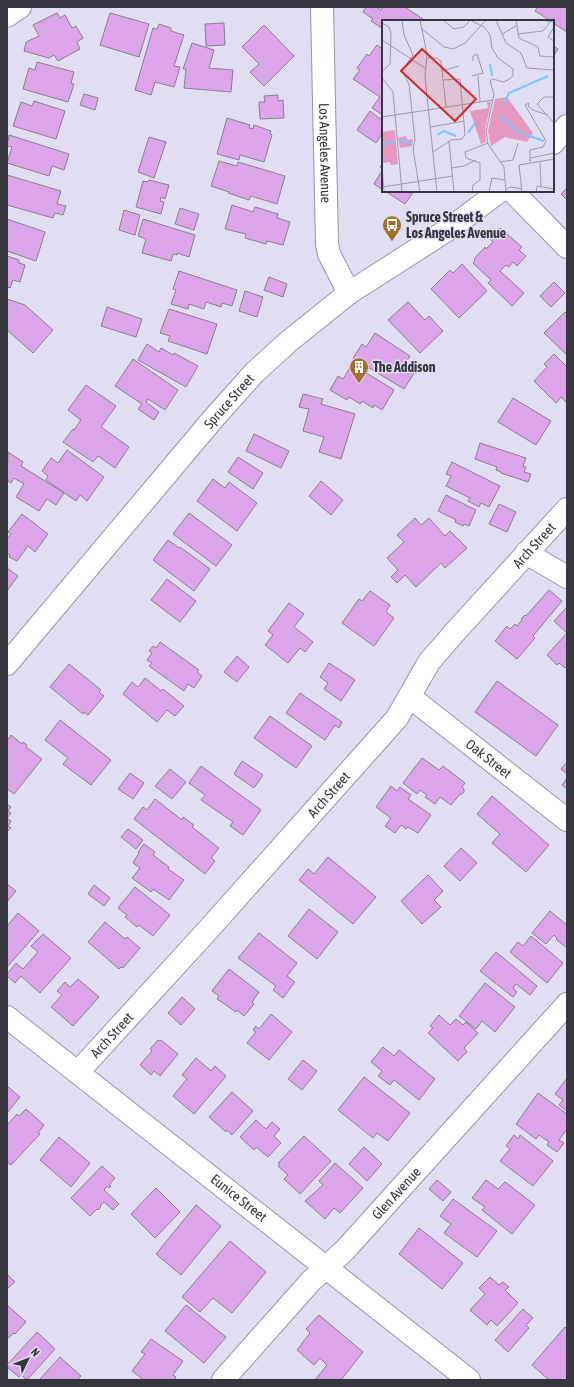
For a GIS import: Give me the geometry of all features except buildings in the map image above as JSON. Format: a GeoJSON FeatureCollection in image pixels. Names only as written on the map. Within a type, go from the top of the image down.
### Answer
{"type":"FeatureCollection","features":[{"type":"Feature","properties":{"kind":"street"},"geometry":{"type":"LineString","coordinates":[[7,16],[20,7]]}},
{"type":"Feature","properties":{"kind":"street","name":"Los Angeles Avenue"},"geometry":{"type":"LineString","coordinates":[[322,7],[326,244],[329,254],[349,293]]}},
{"type":"Feature","properties":{"kind":"street"},"geometry":{"type":"LineString","coordinates":[[554,141],[567,126]]}},
{"type":"Feature","properties":{"kind":"street","name":"Spruce Street"},"geometry":{"type":"LineString","coordinates":[[7,664],[222,408],[254,374],[288,342],[349,293],[452,227],[499,192]]}},
{"type":"Feature","properties":{"kind":"street"},"geometry":{"type":"LineString","coordinates":[[513,192],[567,247]]}},
{"type":"Feature","properties":{"kind":"street","name":"Arch Street"},"geometry":{"type":"LineString","coordinates":[[78,1072],[202,937],[397,718],[430,662],[567,509]]}},
{"type":"Feature","properties":{"kind":"street"},"geometry":{"type":"LineString","coordinates":[[526,553],[567,577]]}},
{"type":"Feature","properties":{"kind":"street","name":"Oak Street"},"geometry":{"type":"LineString","coordinates":[[410,697],[567,820]]}},
{"type":"Feature","properties":{"kind":"street","name":"Glen Avenue"},"geometry":{"type":"LineString","coordinates":[[223,1380],[306,1287],[345,1250],[567,1004]]}},
{"type":"Feature","properties":{"kind":"street","name":"Eunice Street"},"geometry":{"type":"LineString","coordinates":[[7,1017],[469,1380]]}},
{"type":"Feature","properties":{"kind":"place","name":"Spruce Street & Los Angeles Avenue"},"geometry":{"type":"Point","coordinates":[392,242]}},
{"type":"Feature","properties":{"kind":"place","name":"The Addison"},"geometry":{"type":"Point","coordinates":[359,384]}}]}
